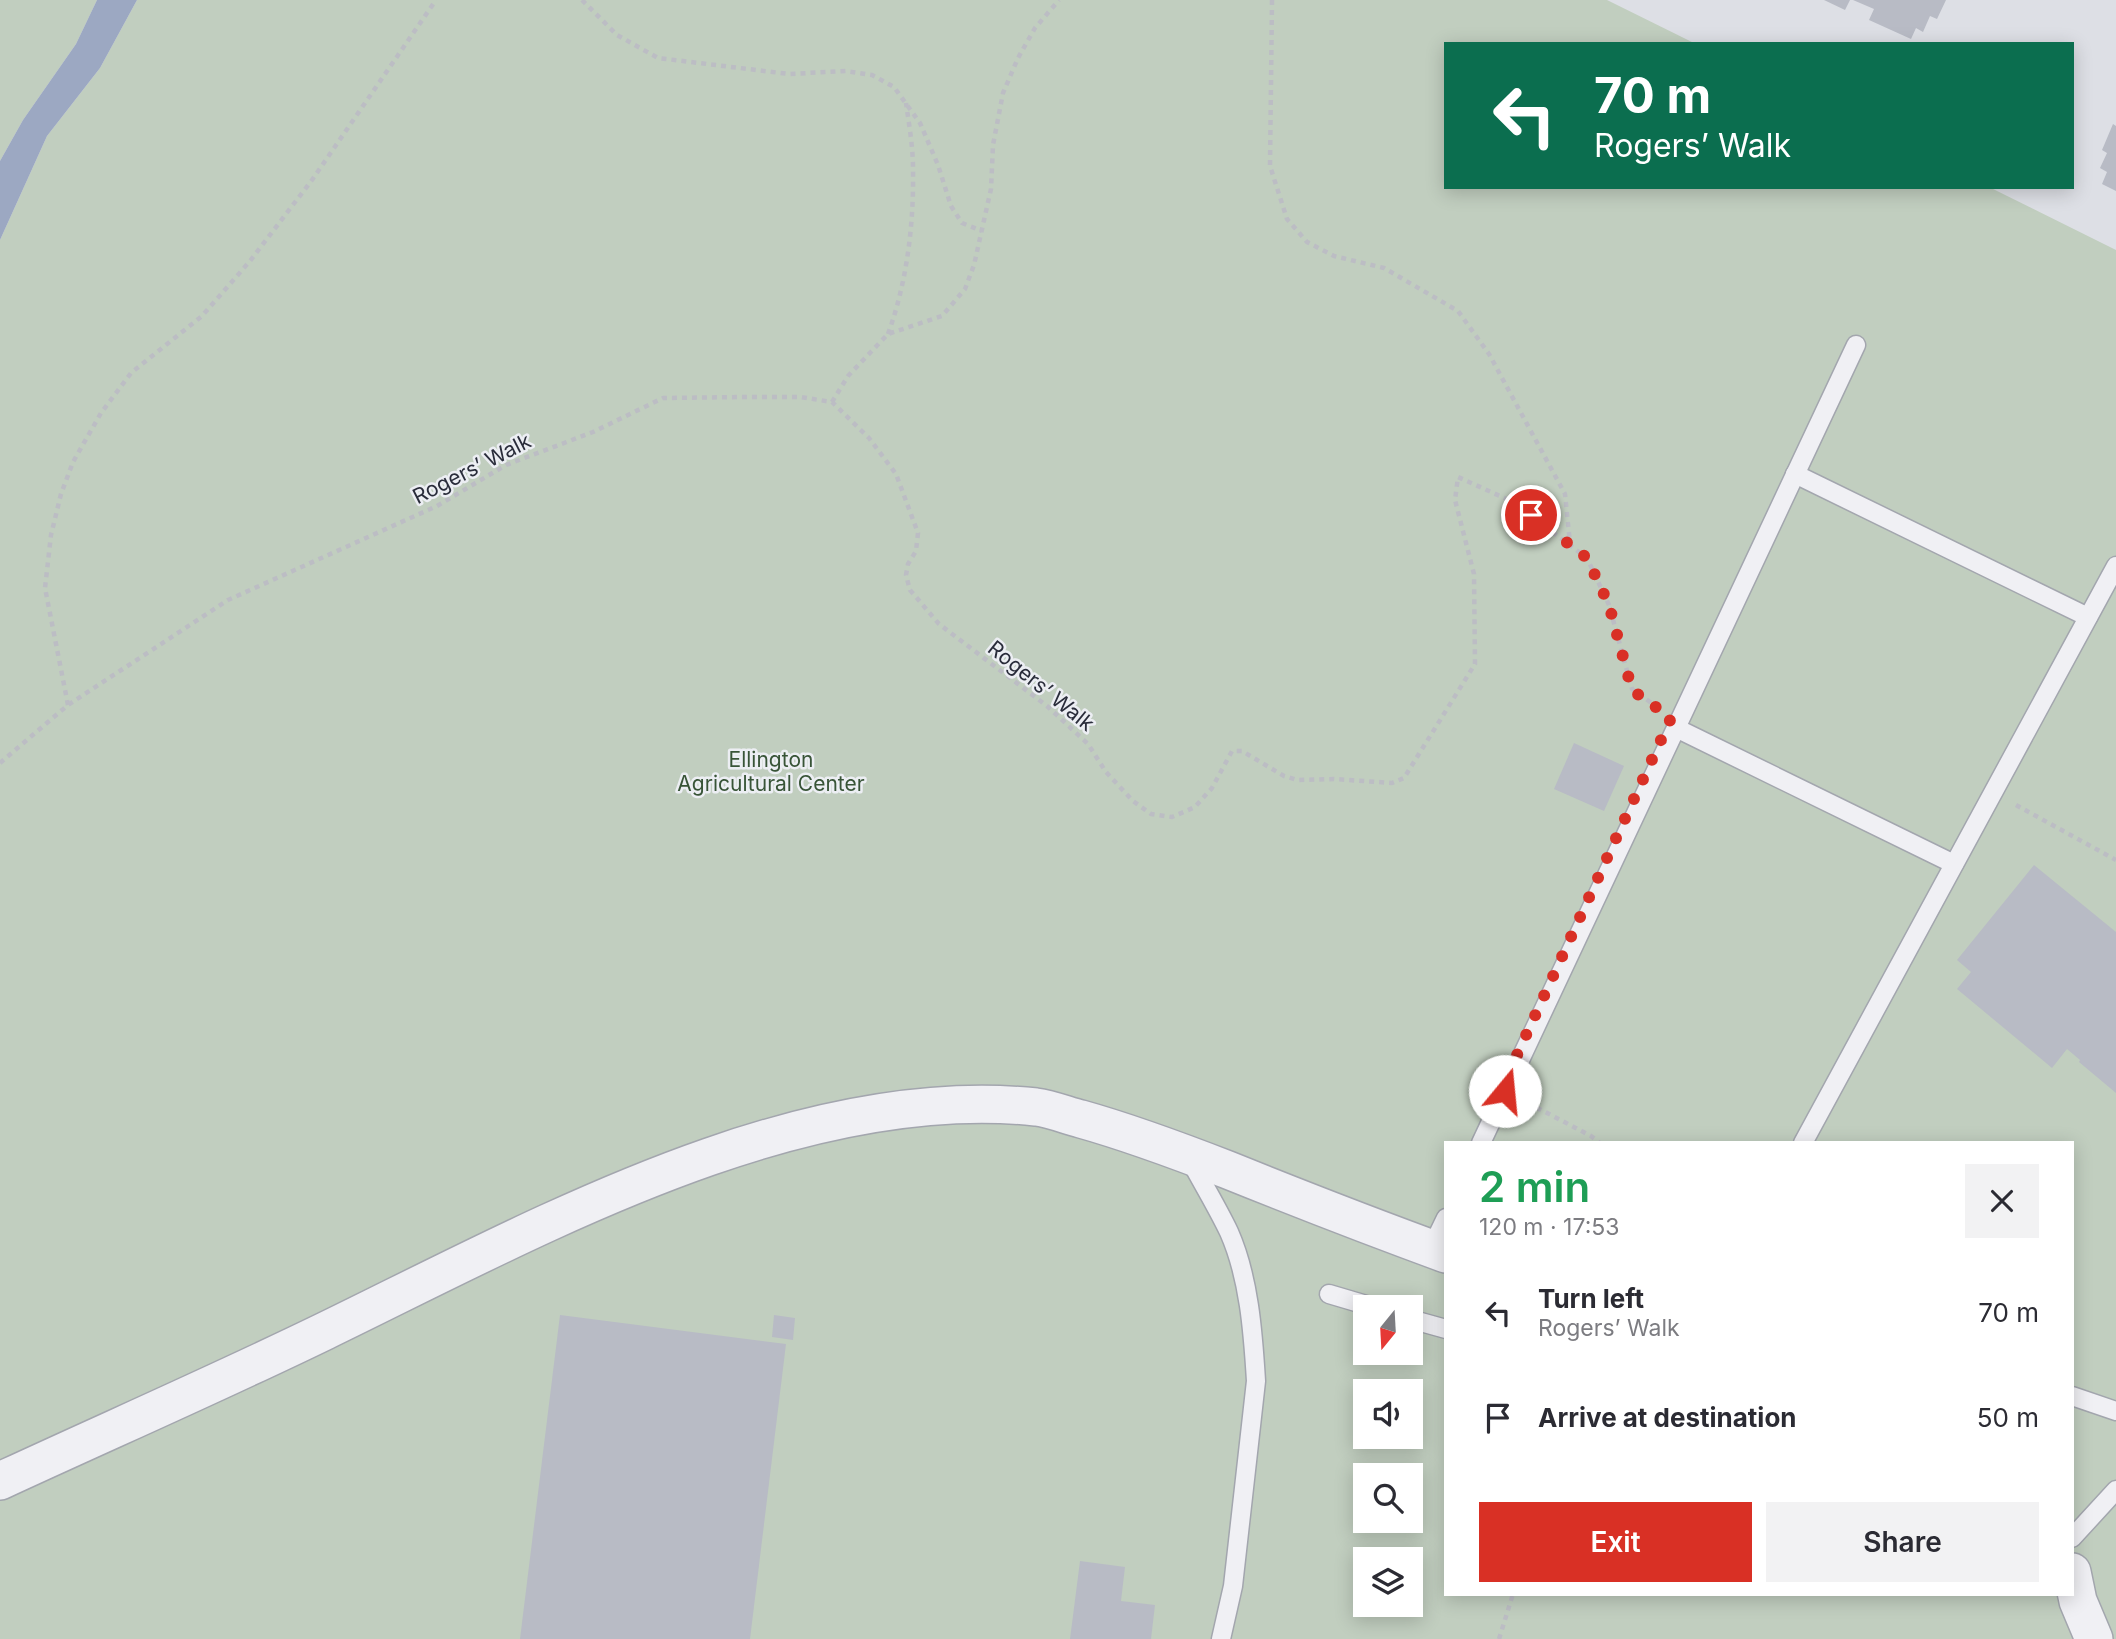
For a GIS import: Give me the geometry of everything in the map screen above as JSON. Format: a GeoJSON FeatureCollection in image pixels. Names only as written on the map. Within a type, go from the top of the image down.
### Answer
{"type":"FeatureCollection","features":[{"type":"Feature","properties":{"kind":"street"},"geometry":{"type":"LineString","coordinates":[[0,1481],[311,1338],[559,1218],[690,1164],[783,1134],[884,1112],[957,1103],[1040,1107],[1130,1132],[1353,1221],[1441,1240]]}},
{"type":"Feature","properties":{"kind":"street"},"geometry":{"type":"LineString","coordinates":[[2074,1582],[2078,1601],[2094,1639]]}},
{"type":"Feature","properties":{"kind":"lane"},"geometry":{"type":"LineString","coordinates":[[1482,1141],[1856,345]]}},
{"type":"Feature","properties":{"kind":"lane"},"geometry":{"type":"LineString","coordinates":[[1795,474],[2088,617]]}},
{"type":"Feature","properties":{"kind":"lane"},"geometry":{"type":"LineString","coordinates":[[1804,1141],[2116,566]]}},
{"type":"Feature","properties":{"kind":"lane"},"geometry":{"type":"LineString","coordinates":[[1676,728],[1954,864]]}},
{"type":"Feature","properties":{"kind":"lane"},"geometry":{"type":"LineString","coordinates":[[1187,1154],[1229,1232],[1239,1259],[1254,1348],[1255,1381],[1233,1586],[1221,1639]]}},
{"type":"Feature","properties":{"kind":"lane"},"geometry":{"type":"LineString","coordinates":[[1329,1294],[1353,1301]]}},
{"type":"Feature","properties":{"kind":"lane"},"geometry":{"type":"LineString","coordinates":[[1423,1323],[1444,1328]]}},
{"type":"Feature","properties":{"kind":"lane"},"geometry":{"type":"LineString","coordinates":[[2074,1397],[2116,1411]]}},
{"type":"Feature","properties":{"kind":"lane"},"geometry":{"type":"LineString","coordinates":[[2074,1536],[2116,1490]]}},
{"type":"Feature","properties":{"kind":"path"},"geometry":{"type":"LineString","coordinates":[[68,705],[46,588],[51,535],[61,494],[73,462],[101,413],[131,373],[202,316],[250,261],[312,180],[436,0]]}},
{"type":"Feature","properties":{"kind":"path"},"geometry":{"type":"LineString","coordinates":[[582,0],[617,35],[658,58],[789,74],[846,71],[872,75],[894,87],[920,123],[939,165],[951,206],[962,223],[982,231]]}},
{"type":"Feature","properties":{"kind":"path"},"geometry":{"type":"LineString","coordinates":[[888,334],[942,316],[965,289],[974,265],[991,189],[993,145],[1003,93],[1035,27],[1059,0]]}},
{"type":"Feature","properties":{"kind":"path"},"geometry":{"type":"LineString","coordinates":[[1272,0],[1270,166],[1287,219],[1307,242],[1334,256],[1384,268],[1458,311],[1489,354],[1566,494],[1570,544]]}},
{"type":"Feature","properties":{"kind":"path"},"geometry":{"type":"LineString","coordinates":[[832,402],[848,376],[888,334],[903,286],[914,167],[906,102]]}},
{"type":"Feature","properties":{"kind":"path","name":"Rogers’ Walk"},"geometry":{"type":"LineString","coordinates":[[0,763],[68,705],[228,600],[437,506],[506,465],[593,432],[663,398],[800,397],[832,402],[869,438],[896,474],[918,533],[916,551],[908,564],[906,575],[909,590],[939,624],[1047,706],[1088,744],[1106,772],[1133,801],[1151,814],[1172,817],[1195,807],[1212,788],[1232,751],[1242,751],[1284,776],[1297,780],[1334,779],[1392,783],[1404,778],[1475,664],[1474,574],[1455,500],[1458,477],[1511,501],[1587,558],[1600,583],[1632,690],[1661,711]]}},
{"type":"Feature","properties":{"kind":"path"},"geometry":{"type":"LineString","coordinates":[[1993,792],[2116,860]]}},
{"type":"Feature","properties":{"kind":"path"},"geometry":{"type":"LineString","coordinates":[[1505,1091],[1597,1141]]}},
{"type":"Feature","properties":{"kind":"path"},"geometry":{"type":"LineString","coordinates":[[1499,1639],[1512,1596]]}},
{"type":"Feature","properties":{"kind":"green space"},"geometry":{"type":"Polygon","coordinates":[[[0,0],[97,0],[76,44],[23,120],[0,161],[0,0]]]}},
{"type":"Feature","properties":{"kind":"green space","name":"Ellington Agricultural Center"},"geometry":{"type":"Polygon","coordinates":[[[137,0],[1607,0],[1692,42],[1444,42],[1444,189],[1993,189],[2116,250],[2116,1639],[0,1639],[0,240],[47,136],[100,68],[137,0]]]}},
{"type":"Feature","properties":{"kind":"water"},"geometry":{"type":"Polygon","coordinates":[[[97,0],[137,0],[100,68],[47,136],[0,240],[0,161],[23,120],[76,44],[97,0]]]}},
{"type":"Feature","properties":{"kind":"building"},"geometry":{"type":"Polygon","coordinates":[[[1824,0],[1850,0],[1845,10],[1824,0]]]}},
{"type":"Feature","properties":{"kind":"building"},"geometry":{"type":"Polygon","coordinates":[[[1853,0],[1946,0],[1937,19],[1930,16],[1923,32],[1916,28],[1911,39],[1869,20],[1874,9],[1853,0]]]}},
{"type":"Feature","properties":{"kind":"building"},"geometry":{"type":"Polygon","coordinates":[[[2113,124],[2116,126],[2116,191],[2102,184],[2107,172],[2100,168],[2107,153],[2102,150],[2113,124]]]}},
{"type":"Feature","properties":{"kind":"building"},"geometry":{"type":"Polygon","coordinates":[[[1574,743],[1624,766],[1604,811],[1554,789],[1574,743]]]}},
{"type":"Feature","properties":{"kind":"building"},"geometry":{"type":"Polygon","coordinates":[[[2034,865],[2116,932],[2116,1093],[2067,1049],[2052,1068],[1957,989],[1971,972],[1957,960],[2034,865]]]}},
{"type":"Feature","properties":{"kind":"building"},"geometry":{"type":"Polygon","coordinates":[[[560,1315],[786,1344],[750,1639],[520,1639],[560,1315]]]}},
{"type":"Feature","properties":{"kind":"building"},"geometry":{"type":"Polygon","coordinates":[[[774,1315],[795,1318],[793,1340],[772,1337],[774,1315]]]}},
{"type":"Feature","properties":{"kind":"building"},"geometry":{"type":"Polygon","coordinates":[[[1080,1561],[1125,1567],[1121,1601],[1155,1605],[1151,1639],[1070,1639],[1080,1561]]]}},
{"type":"Feature","properties":{"kind":"route"},"geometry":{"type":"LineString","coordinates":[[1505,1091],[1501,1090],[1671,718],[1632,690],[1609,605],[1587,558],[1531,515]]}}]}
